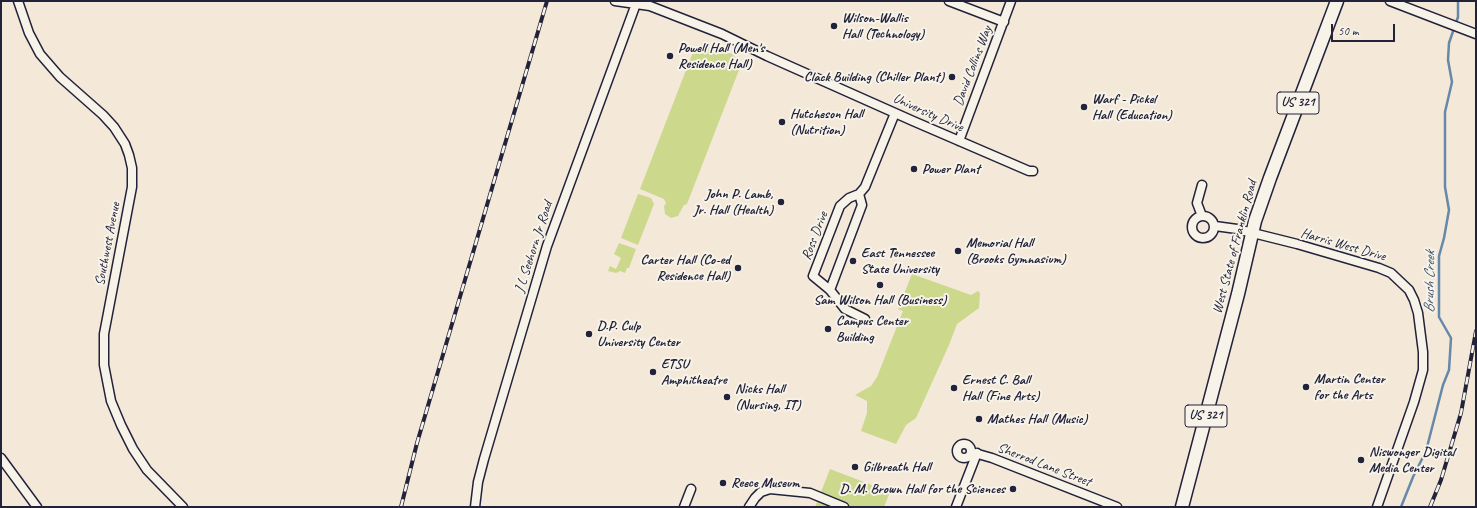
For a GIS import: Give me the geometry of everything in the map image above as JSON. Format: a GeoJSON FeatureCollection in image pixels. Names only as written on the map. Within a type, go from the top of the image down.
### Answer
{"type":"FeatureCollection","features":[{"type":"Feature","properties":{"kind":"highway","name":"West State of Franklin Road"},"geometry":{"type":"LineString","coordinates":[[1182,507],[1253,233],[1270,178],[1337,1]]}},
{"type":"Feature","properties":{"kind":"street","name":"Southwest Avenue"},"geometry":{"type":"LineString","coordinates":[[18,1],[29,33],[40,54],[60,77],[103,115],[121,137],[129,155],[132,168],[132,187],[104,334],[104,366],[112,401],[121,425],[133,449],[147,470],[183,507]]}},
{"type":"Feature","properties":{"kind":"street"},"geometry":{"type":"LineString","coordinates":[[615,1],[636,2]]}},
{"type":"Feature","properties":{"kind":"street"},"geometry":{"type":"LineString","coordinates":[[949,1],[1004,22]]}},
{"type":"Feature","properties":{"kind":"street","name":"David Collins Way"},"geometry":{"type":"LineString","coordinates":[[959,141],[1011,1]]}},
{"type":"Feature","properties":{"kind":"street"},"geometry":{"type":"LineString","coordinates":[[1390,1],[1476,34]]}},
{"type":"Feature","properties":{"kind":"street","name":"University Drive"},"geometry":{"type":"LineString","coordinates":[[636,2],[722,34],[812,77],[1029,171],[1033,170]]}},
{"type":"Feature","properties":{"kind":"street","name":"J L Seehorn Jr Road"},"geometry":{"type":"LineString","coordinates":[[475,507],[478,482],[484,459],[547,246],[636,2]]}},
{"type":"Feature","properties":{"kind":"street","name":"Ross Drive"},"geometry":{"type":"LineString","coordinates":[[864,319],[845,309],[830,290],[813,276],[840,206],[849,198],[859,194],[865,187],[895,113]]}},
{"type":"Feature","properties":{"kind":"street"},"geometry":{"type":"LineString","coordinates":[[1202,185],[1199,190],[1197,203],[1202,216]]}},
{"type":"Feature","properties":{"kind":"street"},"geometry":{"type":"LineString","coordinates":[[830,290],[862,205],[859,194]]}},
{"type":"Feature","properties":{"kind":"street"},"geometry":{"type":"LineString","coordinates":[[1202,216],[1209,217],[1215,226],[1213,233],[1210,236],[1203,238],[1196,236],[1192,229],[1193,222],[1202,216]]}},
{"type":"Feature","properties":{"kind":"street","name":"Harris West Drive"},"geometry":{"type":"LineString","coordinates":[[1215,226],[1253,233],[1379,268],[1391,273],[1405,285],[1414,300],[1421,330],[1423,370],[1414,402],[1377,507]]}},
{"type":"Feature","properties":{"kind":"street"},"geometry":{"type":"LineString","coordinates":[[966,444],[974,453],[965,458],[959,456],[958,448],[960,445],[966,444]]}},
{"type":"Feature","properties":{"kind":"street"},"geometry":{"type":"LineString","coordinates":[[956,507],[974,453]]}},
{"type":"Feature","properties":{"kind":"street","name":"Sherrod Lane Street"},"geometry":{"type":"LineString","coordinates":[[974,453],[1100,504],[1117,507]]}},
{"type":"Feature","properties":{"kind":"street"},"geometry":{"type":"LineString","coordinates":[[1,458],[37,507]]}},
{"type":"Feature","properties":{"kind":"street"},"geometry":{"type":"LineString","coordinates":[[684,507],[690,489]]}},
{"type":"Feature","properties":{"kind":"street"},"geometry":{"type":"LineString","coordinates":[[749,507],[761,492],[770,489],[810,493],[844,507]]}},
{"type":"Feature","properties":{"kind":"green space"},"geometry":{"type":"Polygon","coordinates":[[[707,46],[732,54],[738,60],[739,70],[687,204],[684,205],[678,216],[671,218],[665,214],[664,206],[666,203],[664,199],[640,189],[693,52],[698,48],[707,46]]]}},
{"type":"Feature","properties":{"kind":"green space"},"geometry":{"type":"Polygon","coordinates":[[[638,194],[651,198],[654,204],[638,245],[621,238],[638,194]]]}},
{"type":"Feature","properties":{"kind":"green space"},"geometry":{"type":"Polygon","coordinates":[[[619,243],[636,249],[629,268],[627,268],[625,273],[620,271],[616,273],[608,271],[610,266],[616,269],[621,258],[614,254],[619,243]]]}},
{"type":"Feature","properties":{"kind":"green space"},"geometry":{"type":"Polygon","coordinates":[[[912,274],[971,295],[978,291],[980,293],[979,308],[957,324],[916,418],[906,425],[896,444],[861,431],[867,413],[867,401],[855,395],[871,386],[877,377],[903,311],[898,309],[912,274]]]}},
{"type":"Feature","properties":{"kind":"green space"},"geometry":{"type":"Polygon","coordinates":[[[830,469],[890,492],[884,507],[815,507],[830,469]]]}},
{"type":"Feature","properties":{"kind":"waterway","name":"Brush Creek"},"geometry":{"type":"LineString","coordinates":[[1401,507],[1413,477],[1426,451],[1443,385],[1449,370],[1451,338],[1439,317],[1439,256],[1449,210],[1445,187],[1445,112],[1452,82],[1448,60],[1449,43],[1458,17],[1458,1]]}},
{"type":"Feature","properties":{"kind":"railway"},"geometry":{"type":"LineString","coordinates":[[401,507],[417,443],[547,1]]}},
{"type":"Feature","properties":{"kind":"railway"},"geometry":{"type":"LineString","coordinates":[[1430,507],[1441,480],[1461,413],[1476,331]]}},
{"type":"Feature","properties":{"kind":"place","name":"Wilson-Wallis Hall (Technology)"},"geometry":{"type":"Point","coordinates":[834,26]}},
{"type":"Feature","properties":{"kind":"place","name":"Powell Hall (Men's Residence Hall)"},"geometry":{"type":"Point","coordinates":[670,56]}},
{"type":"Feature","properties":{"kind":"place","name":"Clack Building (Chiller Plant)"},"geometry":{"type":"Point","coordinates":[952,77]}},
{"type":"Feature","properties":{"kind":"place","name":"Warf - Pickel Hall (Education)"},"geometry":{"type":"Point","coordinates":[1084,107]}},
{"type":"Feature","properties":{"kind":"place","name":"Hutcheson Hall (Nutrition)"},"geometry":{"type":"Point","coordinates":[782,122]}},
{"type":"Feature","properties":{"kind":"place","name":"Power Plant"},"geometry":{"type":"Point","coordinates":[914,169]}},
{"type":"Feature","properties":{"kind":"place","name":"John P. Lamb, Jr. Hall (Health)"},"geometry":{"type":"Point","coordinates":[781,202]}},
{"type":"Feature","properties":{"kind":"place","name":"Memorial Hall (Brooks Gymnasium)"},"geometry":{"type":"Point","coordinates":[958,251]}},
{"type":"Feature","properties":{"kind":"place","name":"East Tennessee State University"},"geometry":{"type":"Point","coordinates":[853,261]}},
{"type":"Feature","properties":{"kind":"place","name":"Carter Hall (Co-ed Residence Hall)"},"geometry":{"type":"Point","coordinates":[738,268]}},
{"type":"Feature","properties":{"kind":"place","name":"Sam Wilson Hall (Business)"},"geometry":{"type":"Point","coordinates":[880,285]}},
{"type":"Feature","properties":{"kind":"place","name":"Campus Center Building"},"geometry":{"type":"Point","coordinates":[828,329]}},
{"type":"Feature","properties":{"kind":"place","name":"D.P. Culp University Center"},"geometry":{"type":"Point","coordinates":[589,334]}},
{"type":"Feature","properties":{"kind":"place","name":"ETSU Amphitheatre"},"geometry":{"type":"Point","coordinates":[653,372]}},
{"type":"Feature","properties":{"kind":"place","name":"Martin Center for the Arts"},"geometry":{"type":"Point","coordinates":[1306,387]}},
{"type":"Feature","properties":{"kind":"place","name":"Ernest C. Ball Hall (Fine Arts)"},"geometry":{"type":"Point","coordinates":[954,388]}},
{"type":"Feature","properties":{"kind":"place","name":"Nicks Hall (Nursing, IT)"},"geometry":{"type":"Point","coordinates":[727,397]}},
{"type":"Feature","properties":{"kind":"place","name":"Mathes Hall (Music)"},"geometry":{"type":"Point","coordinates":[979,419]}},
{"type":"Feature","properties":{"kind":"place","name":"Niswonger Digital Media Center"},"geometry":{"type":"Point","coordinates":[1361,460]}},
{"type":"Feature","properties":{"kind":"place","name":"Gilbreath Hall"},"geometry":{"type":"Point","coordinates":[855,467]}},
{"type":"Feature","properties":{"kind":"place","name":"Reece Museum"},"geometry":{"type":"Point","coordinates":[723,483]}},
{"type":"Feature","properties":{"kind":"place","name":"D. M. Brown Hall for the Sciences"},"geometry":{"type":"Point","coordinates":[1013,489]}}]}
